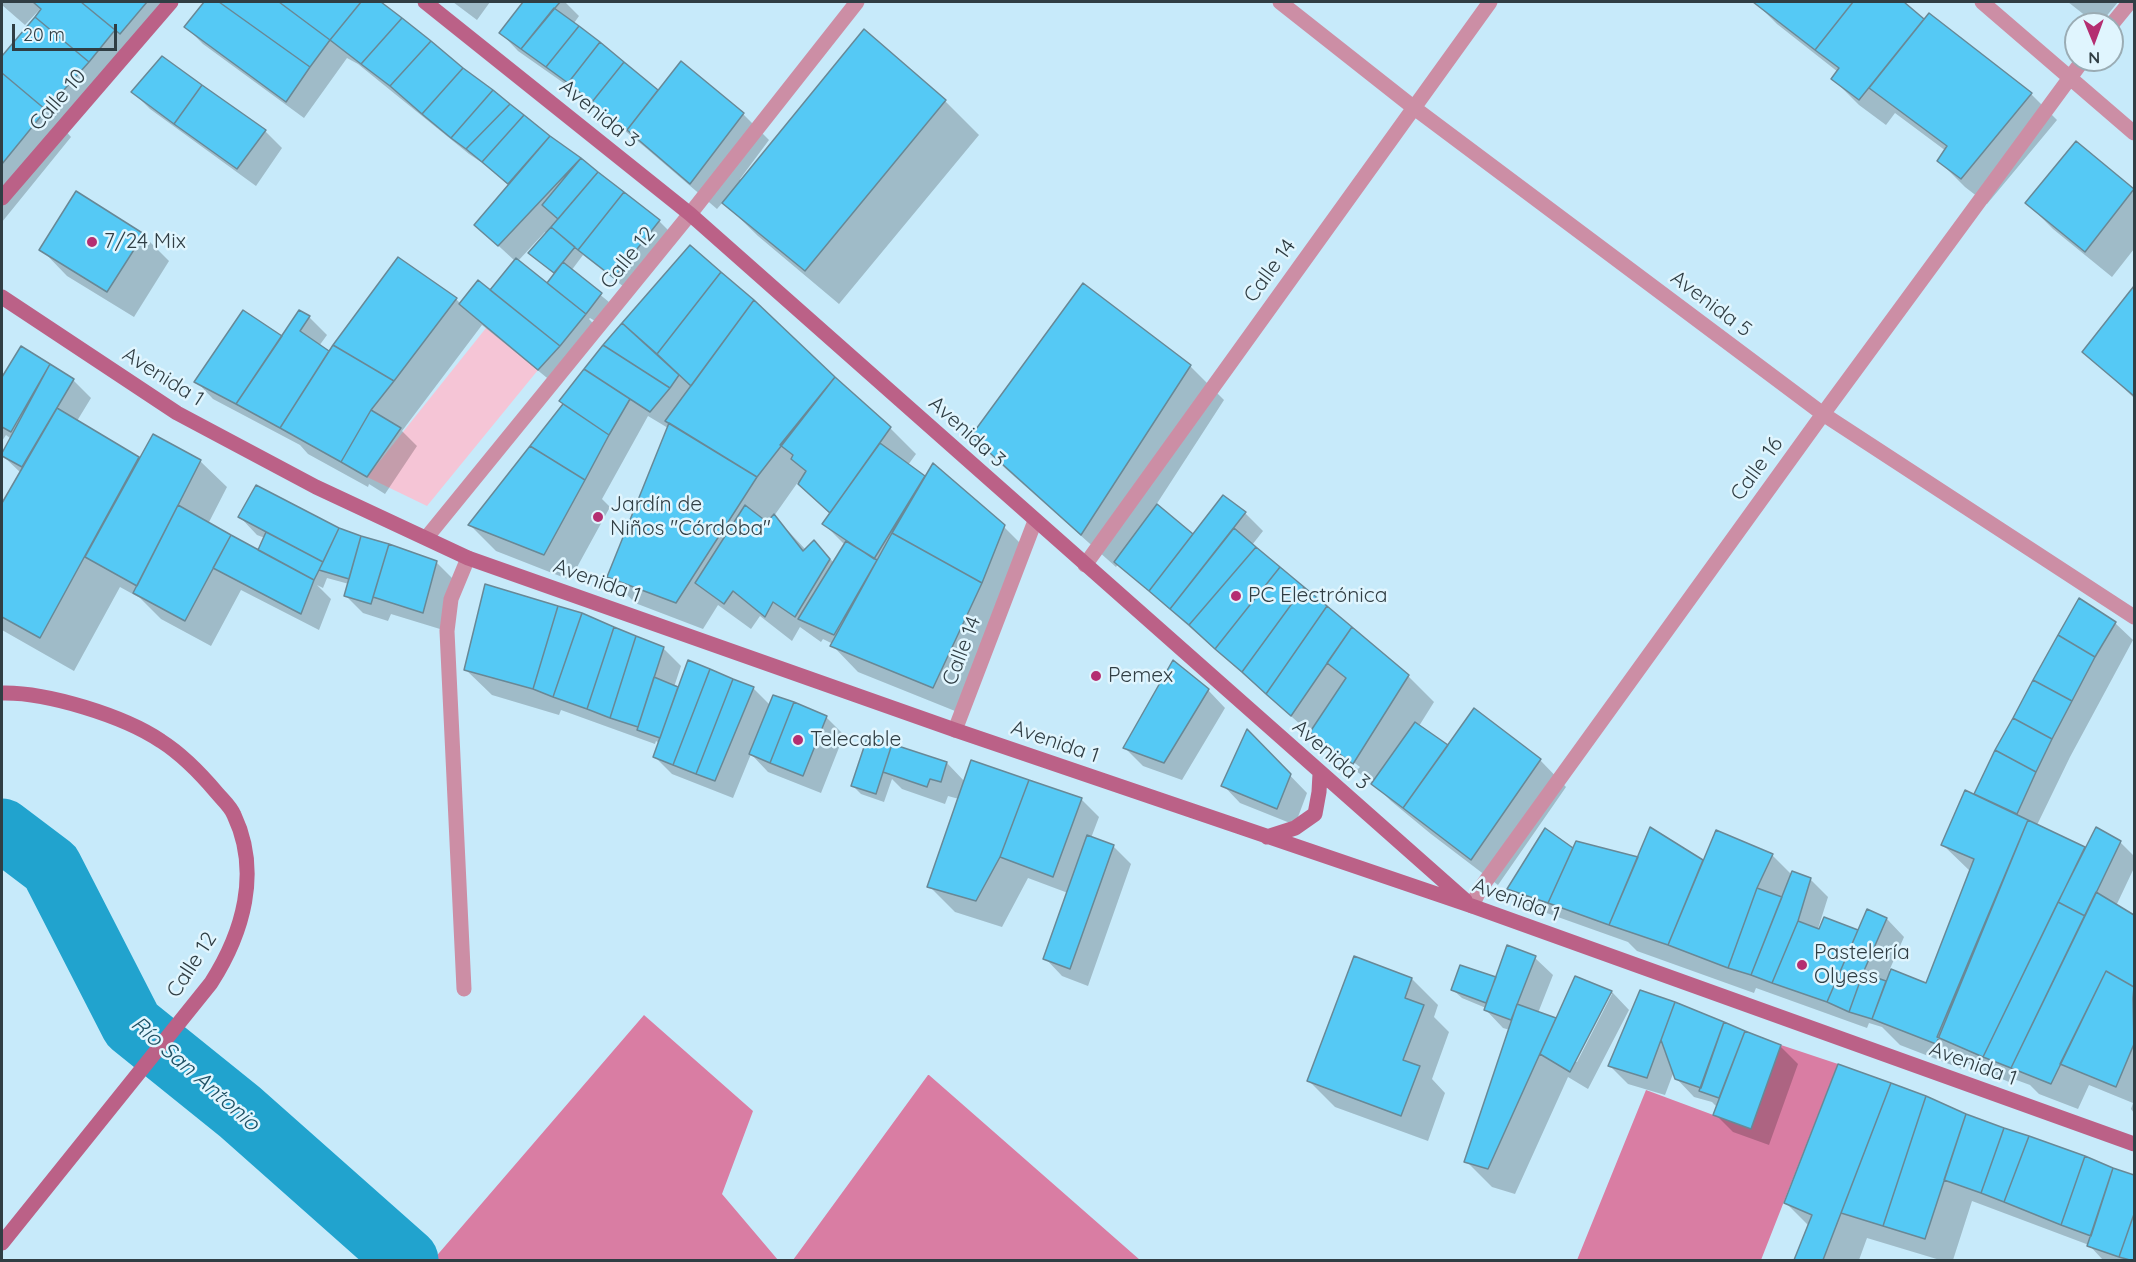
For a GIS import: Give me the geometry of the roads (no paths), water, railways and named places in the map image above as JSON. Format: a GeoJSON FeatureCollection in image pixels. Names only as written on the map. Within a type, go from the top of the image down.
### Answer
{"type":"FeatureCollection","features":[{"type":"Feature","properties":{"kind":"main road","name":"Calle 10"},"geometry":{"type":"LineString","coordinates":[[2,198],[171,2]]}},
{"type":"Feature","properties":{"kind":"main road","name":"Avenida 3"},"geometry":{"type":"LineString","coordinates":[[424,2],[690,214],[1320,774],[1472,906]]}},
{"type":"Feature","properties":{"kind":"main road","name":"Avenida 1"},"geometry":{"type":"LineString","coordinates":[[2,297],[177,413],[316,487],[468,558],[955,730],[1472,906],[2134,1144]]}},
{"type":"Feature","properties":{"kind":"main road","name":"Calle 12"},"geometry":{"type":"LineString","coordinates":[[2,693],[63,701],[114,717],[161,740],[200,772],[234,814],[245,848],[248,879],[241,924],[227,958],[211,983],[2,1243]]}},
{"type":"Feature","properties":{"kind":"main road"},"geometry":{"type":"LineString","coordinates":[[1267,837],[1295,828],[1315,814],[1320,774]]}},
{"type":"Feature","properties":{"kind":"street","name":"Calle 12"},"geometry":{"type":"LineString","coordinates":[[427,537],[690,214],[857,2]]}},
{"type":"Feature","properties":{"kind":"street","name":"Avenida 5"},"geometry":{"type":"LineString","coordinates":[[1280,2],[1413,107],[1823,414],[2134,617]]}},
{"type":"Feature","properties":{"kind":"street","name":"Calle 14"},"geometry":{"type":"LineString","coordinates":[[1085,565],[1490,2]]}},
{"type":"Feature","properties":{"kind":"street"},"geometry":{"type":"LineString","coordinates":[[1982,2],[2134,133]]}},
{"type":"Feature","properties":{"kind":"street","name":"Calle 16"},"geometry":{"type":"LineString","coordinates":[[1472,906],[1487,879],[2074,72]]}},
{"type":"Feature","properties":{"kind":"street","name":"Calle 14"},"geometry":{"type":"LineString","coordinates":[[955,730],[1035,521]]}},
{"type":"Feature","properties":{"kind":"street"},"geometry":{"type":"LineString","coordinates":[[464,989],[447,631],[451,599],[468,558]]}},
{"type":"Feature","properties":{"kind":"waterway","name":"Río San Antonio"},"geometry":{"type":"LineString","coordinates":[[2,830],[51,867],[132,1025],[240,1112],[407,1260]]}},
{"type":"Feature","properties":{"kind":"place","name":"7/24 Mix"},"geometry":{"type":"Point","coordinates":[92,242]}},
{"type":"Feature","properties":{"kind":"place","name":"Jardín de Niños \"Córdoba\""},"geometry":{"type":"Point","coordinates":[598,517]}},
{"type":"Feature","properties":{"kind":"place","name":"PC Electrónica"},"geometry":{"type":"Point","coordinates":[1236,596]}},
{"type":"Feature","properties":{"kind":"place","name":"Pemex"},"geometry":{"type":"Point","coordinates":[1096,676]}},
{"type":"Feature","properties":{"kind":"place","name":"Telecable"},"geometry":{"type":"Point","coordinates":[798,740]}},
{"type":"Feature","properties":{"kind":"place","name":"Pastelería Olyess"},"geometry":{"type":"Point","coordinates":[1802,965]}}]}
